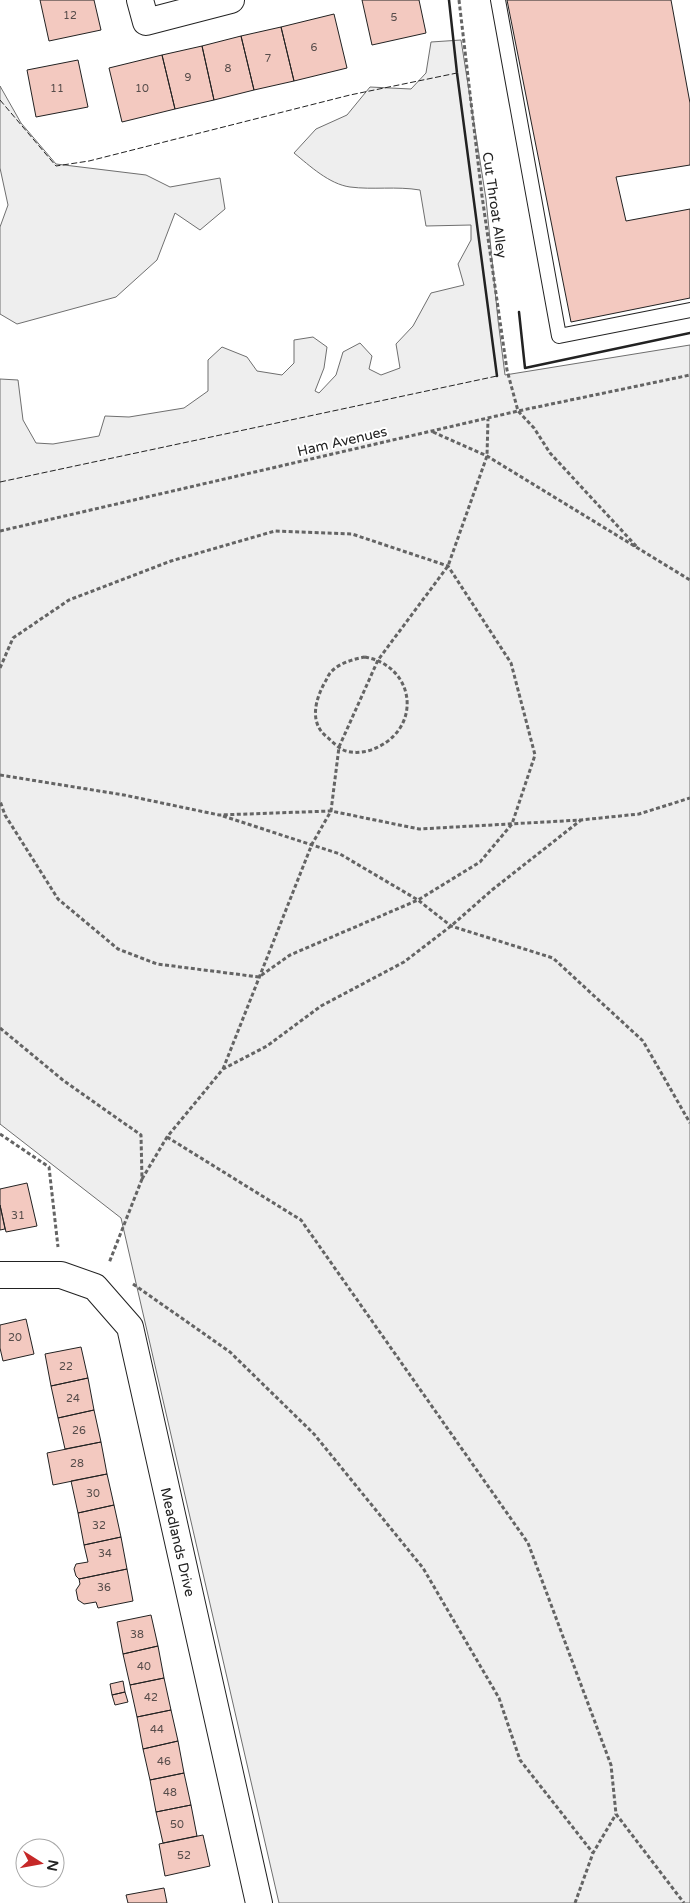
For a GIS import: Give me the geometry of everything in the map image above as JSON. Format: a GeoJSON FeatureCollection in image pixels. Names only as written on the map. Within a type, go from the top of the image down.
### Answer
{"type":"FeatureCollection","features":[{"type":"Feature","properties":{"kind":"street"},"geometry":{"type":"LineString","coordinates":[[140,0],[146,22],[231,0]]}},
{"type":"Feature","properties":{"kind":"street","name":"Meadlands Drive"},"geometry":{"type":"LineString","coordinates":[[0,1275],[61,1275],[95,1287],[130,1327],[258,1903]]}},
{"type":"Feature","properties":{"kind":"lane"},"geometry":{"type":"LineString","coordinates":[[498,0],[559,336],[690,310]]}},
{"type":"Feature","properties":{"kind":"path","name":"Cut Throat Alley"},"geometry":{"type":"LineString","coordinates":[[458,0],[483,206],[507,370],[518,411]]}},
{"type":"Feature","properties":{"kind":"path","name":"Ham Avenues"},"geometry":{"type":"LineString","coordinates":[[0,531],[432,431],[488,420],[518,411],[690,375]]}},
{"type":"Feature","properties":{"kind":"path"},"geometry":{"type":"LineString","coordinates":[[518,411],[534,428],[550,453],[637,547]]}},
{"type":"Feature","properties":{"kind":"path"},"geometry":{"type":"LineString","coordinates":[[95,1287],[107,1267],[142,1178],[166,1137],[223,1068],[312,844],[332,811],[339,747],[378,660],[448,566],[487,456],[488,420]]}},
{"type":"Feature","properties":{"kind":"path"},"geometry":{"type":"LineString","coordinates":[[432,431],[487,456],[690,580]]}},
{"type":"Feature","properties":{"kind":"path"},"geometry":{"type":"LineString","coordinates":[[0,668],[13,638],[70,600],[171,561],[275,531],[352,534],[448,566],[511,663],[536,755],[512,824],[480,862],[418,900],[290,955],[259,977],[157,964],[118,949],[58,899],[5,815],[0,801]]}},
{"type":"Feature","properties":{"kind":"path"},"geometry":{"type":"LineString","coordinates":[[365,657],[378,660],[396,672],[406,692],[406,706],[401,728],[390,741],[373,750],[358,752],[344,750],[339,747],[320,730],[315,717],[317,698],[331,672],[339,666],[365,657]]}},
{"type":"Feature","properties":{"kind":"path"},"geometry":{"type":"LineString","coordinates":[[0,775],[124,795],[219,815],[312,844],[340,854],[418,900],[451,926],[553,958],[643,1040],[690,1123]]}},
{"type":"Feature","properties":{"kind":"path"},"geometry":{"type":"LineString","coordinates":[[219,815],[332,811],[419,829],[581,820],[639,814],[690,798]]}},
{"type":"Feature","properties":{"kind":"path"},"geometry":{"type":"LineString","coordinates":[[223,1068],[267,1046],[321,1006],[404,962],[581,820]]}},
{"type":"Feature","properties":{"kind":"path"},"geometry":{"type":"LineString","coordinates":[[0,1028],[64,1081],[141,1135],[142,1178]]}},
{"type":"Feature","properties":{"kind":"path"},"geometry":{"type":"LineString","coordinates":[[0,1134],[49,1167],[61,1275]]}},
{"type":"Feature","properties":{"kind":"path"},"geometry":{"type":"LineString","coordinates":[[166,1137],[301,1220],[528,1543],[611,1765],[616,1814],[684,1903]]}},
{"type":"Feature","properties":{"kind":"path"},"geometry":{"type":"LineString","coordinates":[[132,1284],[230,1352],[314,1434],[423,1568],[499,1698],[520,1760],[593,1853]]}},
{"type":"Feature","properties":{"kind":"path"},"geometry":{"type":"LineString","coordinates":[[575,1903],[593,1853],[616,1814]]}},
{"type":"Feature","properties":{"kind":"shaded area"},"geometry":{"type":"Polygon","coordinates":[[[461,40],[486,199],[505,375],[690,345],[690,1903],[279,1903],[121,1218],[0,1124],[0,379],[18,380],[23,420],[36,443],[53,444],[99,436],[105,416],[129,417],[184,408],[208,391],[208,360],[222,347],[247,357],[257,371],[282,375],[294,363],[294,340],[313,337],[327,347],[324,368],[315,391],[319,393],[336,375],[343,352],[360,343],[372,356],[369,369],[381,375],[400,368],[396,344],[413,326],[431,293],[464,285],[458,264],[471,240],[471,225],[426,226],[420,190],[359,188],[342,185],[320,174],[294,153],[316,129],[347,115],[370,87],[411,89],[426,73],[431,42],[461,40]]]}},
{"type":"Feature","properties":{"kind":"shaded area"},"geometry":{"type":"Polygon","coordinates":[[[0,86],[21,123],[56,164],[146,175],[170,187],[220,178],[225,209],[200,230],[175,213],[157,260],[116,297],[17,324],[0,314],[0,227],[8,205],[0,168],[0,86]]]}},
{"type":"Feature","properties":{"kind":"building"},"geometry":{"type":"Polygon","coordinates":[[[40,0],[94,0],[101,30],[49,41],[40,0]]]}},
{"type":"Feature","properties":{"kind":"building"},"geometry":{"type":"Polygon","coordinates":[[[362,0],[419,0],[426,33],[372,45],[362,0]]]}},
{"type":"Feature","properties":{"kind":"building"},"geometry":{"type":"Polygon","coordinates":[[[507,0],[671,0],[690,103],[690,165],[616,177],[626,221],[690,209],[690,298],[571,322],[507,0]]]}},
{"type":"Feature","properties":{"kind":"building"},"geometry":{"type":"Polygon","coordinates":[[[334,14],[347,68],[294,81],[281,27],[334,14]]]}},
{"type":"Feature","properties":{"kind":"building"},"geometry":{"type":"Polygon","coordinates":[[[281,27],[294,81],[254,90],[241,36],[281,27]]]}},
{"type":"Feature","properties":{"kind":"building"},"geometry":{"type":"Polygon","coordinates":[[[241,36],[254,90],[214,100],[202,46],[241,36]]]}},
{"type":"Feature","properties":{"kind":"building"},"geometry":{"type":"Polygon","coordinates":[[[202,46],[214,100],[175,109],[162,55],[202,46]]]}},
{"type":"Feature","properties":{"kind":"building"},"geometry":{"type":"Polygon","coordinates":[[[162,55],[175,109],[122,122],[109,68],[162,55]]]}},
{"type":"Feature","properties":{"kind":"building"},"geometry":{"type":"Polygon","coordinates":[[[78,60],[88,107],[36,117],[27,70],[78,60]]]}},
{"type":"Feature","properties":{"kind":"building"},"geometry":{"type":"Polygon","coordinates":[[[27,1183],[37,1226],[6,1232],[0,1205],[0,1189],[27,1183]]]}},
{"type":"Feature","properties":{"kind":"building"},"geometry":{"type":"Polygon","coordinates":[[[0,1205],[5,1229],[0,1230],[0,1205]]]}},
{"type":"Feature","properties":{"kind":"building"},"geometry":{"type":"Polygon","coordinates":[[[26,1319],[34,1354],[3,1361],[0,1348],[0,1325],[26,1319]]]}},
{"type":"Feature","properties":{"kind":"building"},"geometry":{"type":"Polygon","coordinates":[[[81,1347],[88,1378],[51,1386],[45,1354],[81,1347]]]}},
{"type":"Feature","properties":{"kind":"building"},"geometry":{"type":"Polygon","coordinates":[[[88,1378],[94,1410],[58,1418],[51,1386],[88,1378]]]}},
{"type":"Feature","properties":{"kind":"building"},"geometry":{"type":"Polygon","coordinates":[[[94,1410],[101,1442],[65,1449],[58,1418],[94,1410]]]}},
{"type":"Feature","properties":{"kind":"building"},"geometry":{"type":"Polygon","coordinates":[[[101,1442],[107,1474],[53,1485],[47,1453],[101,1442]]]}},
{"type":"Feature","properties":{"kind":"building"},"geometry":{"type":"Polygon","coordinates":[[[107,1474],[114,1505],[78,1513],[71,1481],[107,1474]]]}},
{"type":"Feature","properties":{"kind":"building"},"geometry":{"type":"Polygon","coordinates":[[[114,1505],[121,1537],[84,1545],[78,1513],[114,1505]]]}},
{"type":"Feature","properties":{"kind":"building"},"geometry":{"type":"Polygon","coordinates":[[[121,1537],[127,1569],[79,1579],[76,1576],[74,1569],[76,1564],[88,1562],[84,1545],[121,1537]]]}},
{"type":"Feature","properties":{"kind":"building"},"geometry":{"type":"Polygon","coordinates":[[[127,1569],[133,1601],[98,1608],[96,1602],[84,1604],[78,1600],[76,1590],[80,1584],[79,1579],[127,1569]]]}},
{"type":"Feature","properties":{"kind":"building"},"geometry":{"type":"Polygon","coordinates":[[[151,1615],[158,1646],[123,1654],[117,1622],[151,1615]]]}},
{"type":"Feature","properties":{"kind":"building"},"geometry":{"type":"Polygon","coordinates":[[[158,1646],[164,1678],[130,1685],[123,1654],[158,1646]]]}},
{"type":"Feature","properties":{"kind":"building"},"geometry":{"type":"Polygon","coordinates":[[[164,1678],[171,1710],[137,1717],[130,1685],[164,1678]]]}},
{"type":"Feature","properties":{"kind":"building"},"geometry":{"type":"Polygon","coordinates":[[[123,1681],[125,1692],[112,1695],[110,1684],[123,1681]]]}},
{"type":"Feature","properties":{"kind":"building"},"geometry":{"type":"Polygon","coordinates":[[[125,1692],[128,1702],[115,1705],[112,1695],[125,1692]]]}},
{"type":"Feature","properties":{"kind":"building"},"geometry":{"type":"Polygon","coordinates":[[[171,1710],[178,1741],[143,1749],[137,1717],[171,1710]]]}},
{"type":"Feature","properties":{"kind":"building"},"geometry":{"type":"Polygon","coordinates":[[[178,1741],[184,1773],[150,1780],[143,1749],[178,1741]]]}},
{"type":"Feature","properties":{"kind":"building"},"geometry":{"type":"Polygon","coordinates":[[[184,1773],[191,1805],[156,1812],[150,1780],[184,1773]]]}},
{"type":"Feature","properties":{"kind":"building"},"geometry":{"type":"Polygon","coordinates":[[[191,1805],[197,1836],[163,1843],[156,1812],[191,1805]]]}},
{"type":"Feature","properties":{"kind":"building"},"geometry":{"type":"Polygon","coordinates":[[[203,1835],[210,1866],[165,1876],[159,1844],[203,1835]]]}},
{"type":"Feature","properties":{"kind":"building"},"geometry":{"type":"Polygon","coordinates":[[[164,1888],[167,1903],[128,1903],[126,1895],[164,1888]]]}},
{"type":"Feature","properties":{"kind":"fence"},"geometry":{"type":"LineString","coordinates":[[0,100],[56,166],[89,161],[350,95],[457,73]]}},
{"type":"Feature","properties":{"kind":"fence"},"geometry":{"type":"LineString","coordinates":[[0,482],[497,376]]}},
{"type":"Feature","properties":{"kind":"wall"},"geometry":{"type":"LineString","coordinates":[[449,0],[497,376]]}},
{"type":"Feature","properties":{"kind":"wall"},"geometry":{"type":"LineString","coordinates":[[519,312],[525,368],[690,333]]}}]}
